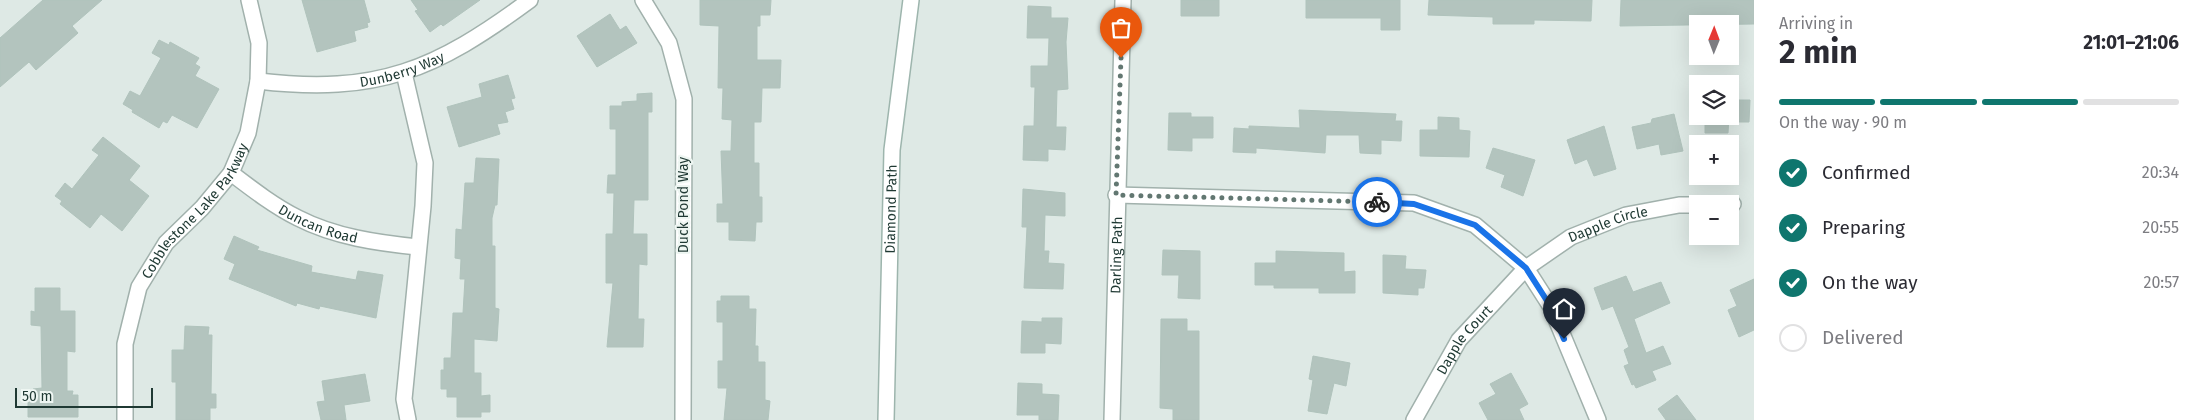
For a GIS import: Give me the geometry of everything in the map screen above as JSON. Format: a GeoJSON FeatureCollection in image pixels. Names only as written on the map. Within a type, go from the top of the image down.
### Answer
{"type":"FeatureCollection","features":[{"type":"Feature","properties":{"kind":"street","name":"Cobblestone Lake Parkway"},"geometry":{"type":"LineString","coordinates":[[125,420],[125,344],[139,287],[166,243],[202,208],[230,173],[248,132],[258,81],[259,43],[249,0]]}},
{"type":"Feature","properties":{"kind":"street","name":"Dunberry Way"},"geometry":{"type":"LineString","coordinates":[[258,81],[329,86],[363,83],[404,73],[449,55],[530,0]]}},
{"type":"Feature","properties":{"kind":"street","name":"Duck Pond Way"},"geometry":{"type":"LineString","coordinates":[[643,0],[670,43],[684,99],[683,420]]}},
{"type":"Feature","properties":{"kind":"street","name":"Diamond Path"},"geometry":{"type":"LineString","coordinates":[[886,420],[892,150],[911,0]]}},
{"type":"Feature","properties":{"kind":"street","name":"Darling Path"},"geometry":{"type":"LineString","coordinates":[[1112,420],[1116,195],[1123,0]]}},
{"type":"Feature","properties":{"kind":"street"},"geometry":{"type":"LineString","coordinates":[[404,73],[425,163],[404,399],[408,420]]}},
{"type":"Feature","properties":{"kind":"street","name":"Duncan Road"},"geometry":{"type":"LineString","coordinates":[[230,173],[299,219],[334,232],[377,242],[418,247]]}},
{"type":"Feature","properties":{"kind":"street"},"geometry":{"type":"LineString","coordinates":[[1116,195],[1414,204],[1475,225],[1526,268],[1551,307],[1598,420]]}},
{"type":"Feature","properties":{"kind":"street","name":"Dapple Circle"},"geometry":{"type":"LineString","coordinates":[[1526,268],[1571,237],[1626,215],[1679,205],[1689,205]]}},
{"type":"Feature","properties":{"kind":"street","name":"Dapple Court"},"geometry":{"type":"LineString","coordinates":[[1414,420],[1459,340],[1526,268]]}},
{"type":"Feature","properties":{"kind":"building"},"geometry":{"type":"Polygon","coordinates":[[[43,0],[102,0],[72,26],[78,33],[36,70],[29,62],[0,87],[0,38],[43,0]]]}},
{"type":"Feature","properties":{"kind":"building"},"geometry":{"type":"Polygon","coordinates":[[[302,0],[364,0],[370,22],[367,23],[368,27],[354,31],[356,41],[317,52],[302,0]]]}},
{"type":"Feature","properties":{"kind":"building"},"geometry":{"type":"Polygon","coordinates":[[[411,0],[480,0],[443,26],[441,24],[430,32],[415,11],[418,10],[411,0]]]}},
{"type":"Feature","properties":{"kind":"building"},"geometry":{"type":"Polygon","coordinates":[[[700,0],[771,0],[770,15],[760,15],[760,26],[757,26],[757,60],[781,60],[780,88],[762,88],[761,122],[754,122],[754,163],[759,163],[759,197],[762,197],[762,222],[756,222],[755,241],[729,240],[729,222],[717,222],[717,204],[723,204],[721,151],[731,151],[732,120],[722,119],[723,88],[718,88],[719,26],[700,25],[700,0]]]}},
{"type":"Feature","properties":{"kind":"building"},"geometry":{"type":"Polygon","coordinates":[[[1181,0],[1219,0],[1219,16],[1181,16],[1181,0]]]}},
{"type":"Feature","properties":{"kind":"building"},"geometry":{"type":"Polygon","coordinates":[[[1306,0],[1400,0],[1400,30],[1381,30],[1381,18],[1306,18],[1306,0]]]}},
{"type":"Feature","properties":{"kind":"building"},"geometry":{"type":"Polygon","coordinates":[[[1429,0],[1592,0],[1591,21],[1534,20],[1534,24],[1493,24],[1493,17],[1428,15],[1429,0]]]}},
{"type":"Feature","properties":{"kind":"building"},"geometry":{"type":"Polygon","coordinates":[[[1621,0],[1754,0],[1754,24],[1739,24],[1739,15],[1689,15],[1689,25],[1620,26],[1621,0]]]}},
{"type":"Feature","properties":{"kind":"building"},"geometry":{"type":"Polygon","coordinates":[[[1028,6],[1051,7],[1051,18],[1068,18],[1066,42],[1068,89],[1057,90],[1056,127],[1066,127],[1065,150],[1048,149],[1048,161],[1023,160],[1024,126],[1034,126],[1035,87],[1031,87],[1031,66],[1048,66],[1049,38],[1027,38],[1028,6]]]}},
{"type":"Feature","properties":{"kind":"building"},"geometry":{"type":"Polygon","coordinates":[[[610,14],[620,30],[626,26],[637,43],[597,67],[577,36],[610,14]]]}},
{"type":"Feature","properties":{"kind":"building"},"geometry":{"type":"Polygon","coordinates":[[[159,40],[169,45],[170,42],[199,58],[195,64],[200,67],[195,76],[219,89],[197,128],[172,115],[167,123],[163,121],[159,128],[132,112],[133,110],[123,104],[130,91],[140,96],[161,58],[152,53],[159,40]]]}},
{"type":"Feature","properties":{"kind":"building"},"geometry":{"type":"Polygon","coordinates":[[[508,75],[515,98],[511,99],[514,109],[505,112],[508,122],[497,124],[500,134],[459,147],[447,107],[482,97],[479,84],[508,75]]]}},
{"type":"Feature","properties":{"kind":"building"},"geometry":{"type":"Polygon","coordinates":[[[652,93],[652,112],[648,112],[648,200],[634,200],[633,234],[647,234],[647,265],[639,264],[638,319],[644,319],[643,347],[607,347],[613,283],[606,283],[606,234],[613,234],[614,193],[607,193],[608,175],[616,175],[616,129],[610,129],[610,106],[622,106],[622,102],[637,101],[637,94],[652,93]]]}},
{"type":"Feature","properties":{"kind":"building"},"geometry":{"type":"Polygon","coordinates":[[[1739,100],[1750,100],[1749,122],[1739,122],[1739,100]]]}},
{"type":"Feature","properties":{"kind":"building"},"geometry":{"type":"Polygon","coordinates":[[[1299,110],[1396,114],[1395,121],[1402,121],[1401,141],[1381,140],[1381,154],[1360,153],[1359,135],[1326,135],[1325,153],[1256,148],[1256,153],[1233,152],[1234,128],[1249,129],[1249,126],[1300,128],[1299,110]]]}},
{"type":"Feature","properties":{"kind":"building"},"geometry":{"type":"Polygon","coordinates":[[[1169,113],[1191,113],[1191,117],[1213,117],[1213,138],[1192,138],[1192,151],[1168,150],[1169,113]]]}},
{"type":"Feature","properties":{"kind":"building"},"geometry":{"type":"Polygon","coordinates":[[[1674,114],[1683,151],[1661,155],[1659,144],[1637,149],[1632,127],[1651,123],[1652,119],[1674,114]]]}},
{"type":"Feature","properties":{"kind":"building"},"geometry":{"type":"Polygon","coordinates":[[[1438,117],[1459,118],[1459,130],[1470,131],[1469,157],[1420,156],[1420,130],[1438,130],[1438,117]]]}},
{"type":"Feature","properties":{"kind":"building"},"geometry":{"type":"Polygon","coordinates":[[[1705,125],[1728,125],[1728,133],[1705,133],[1705,125]]]}},
{"type":"Feature","properties":{"kind":"building"},"geometry":{"type":"Polygon","coordinates":[[[1604,126],[1616,169],[1594,176],[1587,159],[1575,164],[1567,140],[1604,126]]]}},
{"type":"Feature","properties":{"kind":"building"},"geometry":{"type":"Polygon","coordinates":[[[103,137],[140,166],[129,180],[149,196],[122,231],[101,214],[90,228],[60,204],[62,201],[55,196],[65,183],[72,189],[99,155],[92,150],[103,137]]]}},
{"type":"Feature","properties":{"kind":"building"},"geometry":{"type":"Polygon","coordinates":[[[1493,148],[1535,160],[1523,196],[1501,187],[1505,175],[1486,168],[1493,148]]]}},
{"type":"Feature","properties":{"kind":"building"},"geometry":{"type":"Polygon","coordinates":[[[476,158],[499,159],[497,205],[495,205],[492,218],[492,246],[495,246],[495,308],[499,309],[497,341],[474,339],[474,373],[481,373],[481,396],[490,395],[490,412],[481,412],[481,417],[457,417],[457,397],[447,397],[447,389],[441,389],[441,370],[444,370],[444,358],[451,358],[453,313],[463,313],[465,279],[460,279],[461,259],[455,258],[456,229],[462,230],[465,183],[474,183],[476,158]]]}},
{"type":"Feature","properties":{"kind":"building"},"geometry":{"type":"Polygon","coordinates":[[[1023,189],[1065,193],[1065,216],[1045,215],[1044,251],[1049,251],[1048,263],[1064,264],[1063,289],[1024,288],[1027,227],[1022,227],[1023,189]]]}},
{"type":"Feature","properties":{"kind":"building"},"geometry":{"type":"Polygon","coordinates":[[[234,236],[259,247],[257,250],[312,266],[311,272],[356,280],[358,271],[383,275],[376,318],[320,306],[319,309],[297,303],[296,306],[229,279],[235,264],[224,259],[234,236]]]}},
{"type":"Feature","properties":{"kind":"building"},"geometry":{"type":"Polygon","coordinates":[[[1163,250],[1200,251],[1200,299],[1178,298],[1179,275],[1162,275],[1163,250]]]}},
{"type":"Feature","properties":{"kind":"building"},"geometry":{"type":"Polygon","coordinates":[[[1276,251],[1344,253],[1344,272],[1355,271],[1355,293],[1319,293],[1319,288],[1274,288],[1274,285],[1255,285],[1255,263],[1276,263],[1276,251]]]}},
{"type":"Feature","properties":{"kind":"building"},"geometry":{"type":"Polygon","coordinates":[[[1383,255],[1406,256],[1405,269],[1426,270],[1424,288],[1418,288],[1418,295],[1383,293],[1383,255]]]}},
{"type":"Feature","properties":{"kind":"building"},"geometry":{"type":"Polygon","coordinates":[[[1626,276],[1633,292],[1661,282],[1670,303],[1634,319],[1646,353],[1663,346],[1671,364],[1652,371],[1656,380],[1636,388],[1634,384],[1632,385],[1624,366],[1629,364],[1624,350],[1629,347],[1613,306],[1602,310],[1594,288],[1626,276]]]}},
{"type":"Feature","properties":{"kind":"building"},"geometry":{"type":"Polygon","coordinates":[[[1754,279],[1754,330],[1739,337],[1728,310],[1737,306],[1730,290],[1754,279]]]}},
{"type":"Feature","properties":{"kind":"building"},"geometry":{"type":"Polygon","coordinates":[[[35,288],[60,288],[60,311],[75,311],[75,352],[67,351],[67,391],[73,391],[72,395],[78,395],[78,417],[28,417],[28,401],[33,401],[33,389],[42,388],[41,326],[31,325],[31,311],[35,312],[35,288]]]}},
{"type":"Feature","properties":{"kind":"building"},"geometry":{"type":"Polygon","coordinates":[[[721,296],[749,296],[749,309],[756,309],[755,346],[758,346],[758,362],[765,362],[765,400],[770,401],[768,420],[724,420],[727,388],[718,388],[718,361],[723,361],[723,322],[717,322],[717,301],[721,301],[721,296]]]}},
{"type":"Feature","properties":{"kind":"building"},"geometry":{"type":"Polygon","coordinates":[[[1042,318],[1062,318],[1061,344],[1045,343],[1045,353],[1021,353],[1022,321],[1042,322],[1042,318]]]}},
{"type":"Feature","properties":{"kind":"building"},"geometry":{"type":"Polygon","coordinates":[[[1161,319],[1187,319],[1187,331],[1199,331],[1199,420],[1173,420],[1173,409],[1160,408],[1161,319]]]}},
{"type":"Feature","properties":{"kind":"building"},"geometry":{"type":"Polygon","coordinates":[[[185,326],[209,327],[208,335],[212,335],[211,394],[216,394],[216,408],[210,408],[210,420],[176,420],[176,382],[172,382],[172,350],[184,350],[185,326]]]}},
{"type":"Feature","properties":{"kind":"building"},"geometry":{"type":"Polygon","coordinates":[[[1313,356],[1350,363],[1346,386],[1334,383],[1327,414],[1308,411],[1313,380],[1309,379],[1313,356]]]}},
{"type":"Feature","properties":{"kind":"building"},"geometry":{"type":"Polygon","coordinates":[[[1511,373],[1528,404],[1519,409],[1524,420],[1488,420],[1479,403],[1496,394],[1490,384],[1511,373]]]}},
{"type":"Feature","properties":{"kind":"building"},"geometry":{"type":"Polygon","coordinates":[[[365,374],[370,401],[344,405],[346,420],[321,420],[317,402],[325,401],[322,381],[365,374]]]}},
{"type":"Feature","properties":{"kind":"building"},"geometry":{"type":"Polygon","coordinates":[[[1018,383],[1042,384],[1042,394],[1059,395],[1058,420],[1039,420],[1039,415],[1017,415],[1018,383]]]}},
{"type":"Feature","properties":{"kind":"building"},"geometry":{"type":"Polygon","coordinates":[[[1677,395],[1696,420],[1666,420],[1658,409],[1677,395]]]}},
{"type":"Feature","properties":{"kind":"way so far"},"geometry":{"type":"LineString","coordinates":[[1121,58],[1116,195],[1377,202]]}},
{"type":"Feature","properties":{"kind":"route"},"geometry":{"type":"LineString","coordinates":[[1377,202],[1414,204],[1475,225],[1526,268],[1551,307],[1564,339]]}}]}
